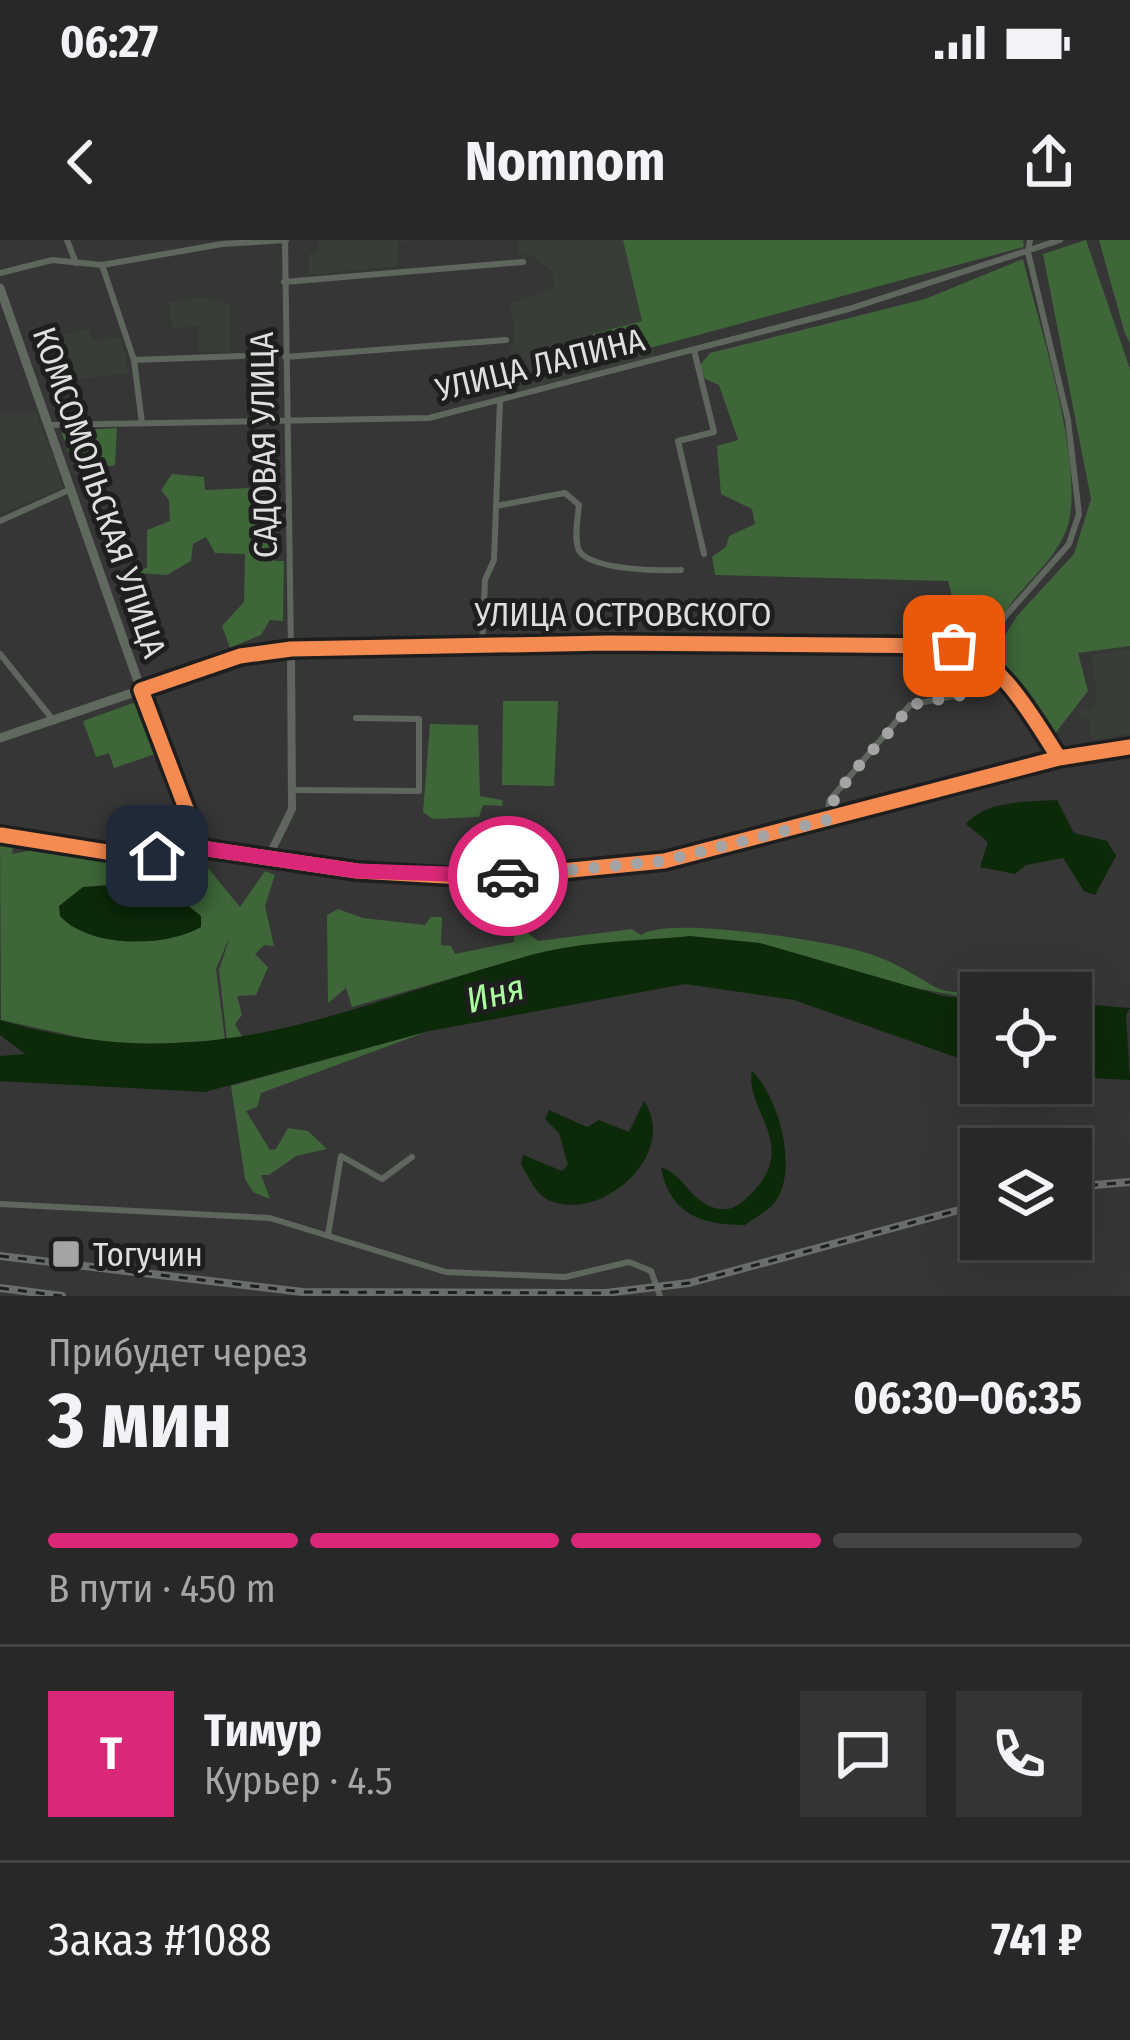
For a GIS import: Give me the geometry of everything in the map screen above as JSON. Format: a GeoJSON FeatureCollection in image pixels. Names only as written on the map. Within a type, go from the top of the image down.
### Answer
{"type":"FeatureCollection","features":[{"type":"Feature","properties":{"kind":"main road","name":"КОМСОМОЛЬСКАЯ УЛИЦА"},"geometry":{"type":"LineString","coordinates":[[0,288],[141,690]]}},
{"type":"Feature","properties":{"kind":"main road","name":"УЛИЦА ОСТРОВСКОГО"},"geometry":{"type":"LineString","coordinates":[[0,738],[141,690]]}},
{"type":"Feature","properties":{"kind":"street"},"geometry":{"type":"LineString","coordinates":[[67,240],[76,263]]}},
{"type":"Feature","properties":{"kind":"street"},"geometry":{"type":"LineString","coordinates":[[0,273],[52,260],[102,265],[222,244],[285,240]]}},
{"type":"Feature","properties":{"kind":"street","name":"САДОВАЯ УЛИЦА"},"geometry":{"type":"LineString","coordinates":[[285,240],[291,649]]}},
{"type":"Feature","properties":{"kind":"street"},"geometry":{"type":"LineString","coordinates":[[827,820],[829,801],[869,760],[910,705],[978,692],[986,681],[985,660],[1002,620],[1069,544],[1079,514],[1068,420],[1028,252],[1030,240]]}},
{"type":"Feature","properties":{"kind":"street","name":"УЛИЦА ЛАПИНА"},"geometry":{"type":"LineString","coordinates":[[50,425],[429,418],[694,350],[1060,240]]}},
{"type":"Feature","properties":{"kind":"street"},"geometry":{"type":"LineString","coordinates":[[284,282],[523,262]]}},
{"type":"Feature","properties":{"kind":"street"},"geometry":{"type":"LineString","coordinates":[[102,265],[134,360],[142,422]]}},
{"type":"Feature","properties":{"kind":"street"},"geometry":{"type":"LineString","coordinates":[[285,357],[506,340]]}},
{"type":"Feature","properties":{"kind":"street"},"geometry":{"type":"LineString","coordinates":[[694,350],[714,432],[678,441],[704,554]]}},
{"type":"Feature","properties":{"kind":"street"},"geometry":{"type":"LineString","coordinates":[[134,360],[243,356]]}},
{"type":"Feature","properties":{"kind":"street"},"geometry":{"type":"LineString","coordinates":[[482,644],[496,506],[500,401]]}},
{"type":"Feature","properties":{"kind":"street"},"geometry":{"type":"LineString","coordinates":[[0,521],[71,489]]}},
{"type":"Feature","properties":{"kind":"street"},"geometry":{"type":"LineString","coordinates":[[496,506],[565,493],[579,506],[578,549],[583,556],[628,571],[681,570]]}},
{"type":"Feature","properties":{"kind":"street","name":"УЛИЦА ОСТРОВСКОГО"},"geometry":{"type":"LineString","coordinates":[[141,690],[240,656],[291,649],[482,644],[950,646],[985,660]]}},
{"type":"Feature","properties":{"kind":"street"},"geometry":{"type":"LineString","coordinates":[[271,858],[288,826],[292,790],[291,649]]}},
{"type":"Feature","properties":{"kind":"street"},"geometry":{"type":"LineString","coordinates":[[0,654],[54,721]]}},
{"type":"Feature","properties":{"kind":"street"},"geometry":{"type":"LineString","coordinates":[[985,660],[1059,758]]}},
{"type":"Feature","properties":{"kind":"street","name":"КОМСОМОЛЬСКАЯ УЛИЦА"},"geometry":{"type":"LineString","coordinates":[[141,690],[201,848]]}},
{"type":"Feature","properties":{"kind":"street"},"geometry":{"type":"LineString","coordinates":[[292,790],[419,791],[419,719],[356,718]]}},
{"type":"Feature","properties":{"kind":"street"},"geometry":{"type":"LineString","coordinates":[[1,835],[138,857],[201,848],[357,871],[498,877],[664,861],[1059,758],[1130,747]]}},
{"type":"Feature","properties":{"kind":"street"},"geometry":{"type":"LineString","coordinates":[[328,1234],[341,1156],[382,1179],[412,1156]]}},
{"type":"Feature","properties":{"kind":"street"},"geometry":{"type":"LineString","coordinates":[[0,1204],[227,1213],[328,1234],[446,1272],[565,1277],[624,1262],[641,1264],[655,1277],[660,1296]]}},
{"type":"Feature","properties":{"kind":"shaded area"},"geometry":{"type":"Polygon","coordinates":[[[318,240],[414,240],[397,242],[397,266],[309,275],[309,254],[319,251],[318,240]]]}},
{"type":"Feature","properties":{"kind":"shaded area"},"geometry":{"type":"Polygon","coordinates":[[[518,240],[626,240],[655,356],[520,393],[509,356],[515,332],[510,304],[554,288],[552,271],[526,252],[519,255],[518,240]]]}},
{"type":"Feature","properties":{"kind":"shaded area"},"geometry":{"type":"Polygon","coordinates":[[[623,240],[1023,240],[1024,247],[598,362],[593,334],[642,321],[623,240]]]}},
{"type":"Feature","properties":{"kind":"shaded area"},"geometry":{"type":"Polygon","coordinates":[[[1086,240],[1130,369],[1130,646],[1078,653],[1088,691],[1054,735],[992,655],[1017,616],[1074,554],[1091,499],[1043,254],[1086,240]]]}},
{"type":"Feature","properties":{"kind":"shaded area"},"geometry":{"type":"Polygon","coordinates":[[[1099,240],[1130,240],[1130,343],[1125,334],[1099,240]]]}},
{"type":"Feature","properties":{"kind":"shaded area"},"geometry":{"type":"Polygon","coordinates":[[[1023,259],[1065,427],[1072,494],[1061,542],[989,636],[978,645],[963,638],[948,581],[715,575],[712,557],[726,547],[729,536],[755,524],[752,509],[721,494],[717,446],[738,440],[719,385],[705,379],[699,366],[710,353],[925,299],[1023,259]]]}},
{"type":"Feature","properties":{"kind":"shaded area"},"geometry":{"type":"Polygon","coordinates":[[[206,297],[231,306],[230,353],[199,352],[199,326],[172,329],[169,302],[206,297]]]}},
{"type":"Feature","properties":{"kind":"shaded area"},"geometry":{"type":"Polygon","coordinates":[[[89,329],[92,341],[121,337],[129,373],[74,380],[60,335],[89,329]]]}},
{"type":"Feature","properties":{"kind":"shaded area"},"geometry":{"type":"Polygon","coordinates":[[[36,412],[64,487],[0,514],[0,413],[36,412]]]}},
{"type":"Feature","properties":{"kind":"shaded area"},"geometry":{"type":"Polygon","coordinates":[[[117,428],[115,465],[76,473],[61,431],[117,428]]]}},
{"type":"Feature","properties":{"kind":"shaded area"},"geometry":{"type":"Polygon","coordinates":[[[172,474],[204,477],[205,490],[276,487],[276,494],[256,496],[258,523],[283,523],[271,547],[275,561],[284,561],[283,621],[270,620],[261,635],[230,648],[222,626],[244,602],[245,554],[215,553],[206,537],[193,544],[191,561],[167,575],[137,573],[147,567],[147,530],[170,521],[169,500],[161,490],[172,474]]]}},
{"type":"Feature","properties":{"kind":"shaded area"},"geometry":{"type":"Polygon","coordinates":[[[1130,649],[1130,734],[1091,740],[1088,719],[1080,719],[1079,709],[1093,708],[1097,697],[1091,655],[1130,649]]]}},
{"type":"Feature","properties":{"kind":"shaded area"},"geometry":{"type":"Polygon","coordinates":[[[503,701],[558,701],[554,786],[502,785],[503,701]]]}},
{"type":"Feature","properties":{"kind":"shaded area"},"geometry":{"type":"Polygon","coordinates":[[[136,702],[155,754],[114,768],[109,753],[96,757],[83,721],[136,702]]]}},
{"type":"Feature","properties":{"kind":"shaded area"},"geometry":{"type":"Polygon","coordinates":[[[430,724],[478,725],[480,796],[502,800],[503,806],[483,805],[479,817],[433,819],[423,812],[430,724]]]}},
{"type":"Feature","properties":{"kind":"shaded area"},"geometry":{"type":"Polygon","coordinates":[[[0,835],[14,842],[12,854],[33,850],[196,862],[208,868],[240,907],[265,871],[275,875],[265,906],[274,946],[264,945],[255,954],[268,967],[256,995],[237,996],[242,1015],[235,1024],[243,1038],[227,1041],[219,970],[230,936],[216,969],[225,1040],[119,1046],[1,1020],[0,835]]]}},
{"type":"Feature","properties":{"kind":"shaded area"},"geometry":{"type":"Polygon","coordinates":[[[338,909],[363,918],[425,925],[431,917],[442,917],[441,945],[451,946],[455,954],[514,942],[515,924],[538,941],[632,929],[641,935],[681,928],[782,936],[871,954],[960,996],[539,953],[352,1007],[346,988],[328,1003],[327,915],[338,909]]]}},
{"type":"Feature","properties":{"kind":"shaded area"},"geometry":{"type":"Polygon","coordinates":[[[429,1031],[261,1093],[257,1107],[246,1111],[270,1150],[276,1149],[288,1128],[308,1131],[327,1149],[296,1156],[269,1175],[261,1175],[270,1199],[253,1192],[245,1179],[231,1086],[429,1031]]]}},
{"type":"Feature","properties":{"kind":"water"},"geometry":{"type":"Polygon","coordinates":[[[1057,800],[1074,833],[1107,841],[1116,856],[1095,895],[1084,891],[1063,858],[1026,865],[1015,874],[980,867],[988,842],[966,824],[974,816],[1008,804],[1057,800]]]}},
{"type":"Feature","properties":{"kind":"water"},"geometry":{"type":"Polygon","coordinates":[[[111,885],[181,900],[201,916],[201,927],[168,939],[128,941],[89,934],[60,916],[59,906],[83,887],[111,885]]]}},
{"type":"Feature","properties":{"kind":"water","name":"Иня"},"geometry":{"type":"Polygon","coordinates":[[[690,936],[760,943],[960,998],[960,1018],[956,1018],[960,1020],[960,1059],[794,1000],[685,984],[429,1031],[205,1092],[0,1081],[0,1056],[25,1054],[0,1035],[0,1020],[75,1037],[144,1043],[210,1041],[335,1015],[535,954],[690,936]]]}},
{"type":"Feature","properties":{"kind":"water"},"geometry":{"type":"Polygon","coordinates":[[[1092,1005],[1130,1008],[1126,1015],[1130,1080],[1092,1078],[1092,1005]]]}},
{"type":"Feature","properties":{"kind":"water"},"geometry":{"type":"Polygon","coordinates":[[[752,1071],[770,1098],[783,1134],[782,1188],[772,1205],[745,1225],[701,1219],[672,1196],[661,1168],[702,1202],[720,1209],[741,1203],[752,1193],[765,1175],[771,1143],[755,1100],[752,1071]]]}},
{"type":"Feature","properties":{"kind":"water"},"geometry":{"type":"Polygon","coordinates":[[[644,1101],[652,1121],[652,1141],[630,1178],[613,1192],[572,1205],[546,1199],[537,1191],[521,1164],[523,1155],[562,1171],[568,1165],[559,1133],[545,1119],[549,1110],[587,1127],[599,1120],[629,1132],[644,1101]]]}},
{"type":"Feature","properties":{"kind":"railway"},"geometry":{"type":"LineString","coordinates":[[1092,1185],[1130,1182]]}},
{"type":"Feature","properties":{"kind":"railway"},"geometry":{"type":"LineString","coordinates":[[0,1256],[303,1292],[606,1293],[689,1283],[960,1210]]}},
{"type":"Feature","properties":{"kind":"railway"},"geometry":{"type":"LineString","coordinates":[[0,1288],[62,1296]]}},
{"type":"Feature","properties":{"kind":"cycle path"},"geometry":{"type":"LineString","coordinates":[[201,848],[141,690],[240,656],[291,649],[609,643],[950,646],[968,652],[1000,675],[1059,758]]}},
{"type":"Feature","properties":{"kind":"cycle path"},"geometry":{"type":"LineString","coordinates":[[1,835],[138,857],[201,848],[357,871],[462,877],[530,874],[664,861],[1059,758],[1130,747]]}},
{"type":"Feature","properties":{"kind":"way so far"},"geometry":{"type":"LineString","coordinates":[[508,876],[664,861],[827,820],[829,801],[869,760],[910,705],[978,692],[986,681],[985,660],[974,651],[954,646]]}},
{"type":"Feature","properties":{"kind":"place","name":"Тогучин"},"geometry":{"type":"Point","coordinates":[66,1254]}},
{"type":"Feature","properties":{"kind":"route"},"geometry":{"type":"LineString","coordinates":[[157,856],[201,848],[357,871],[508,876]]}}]}
